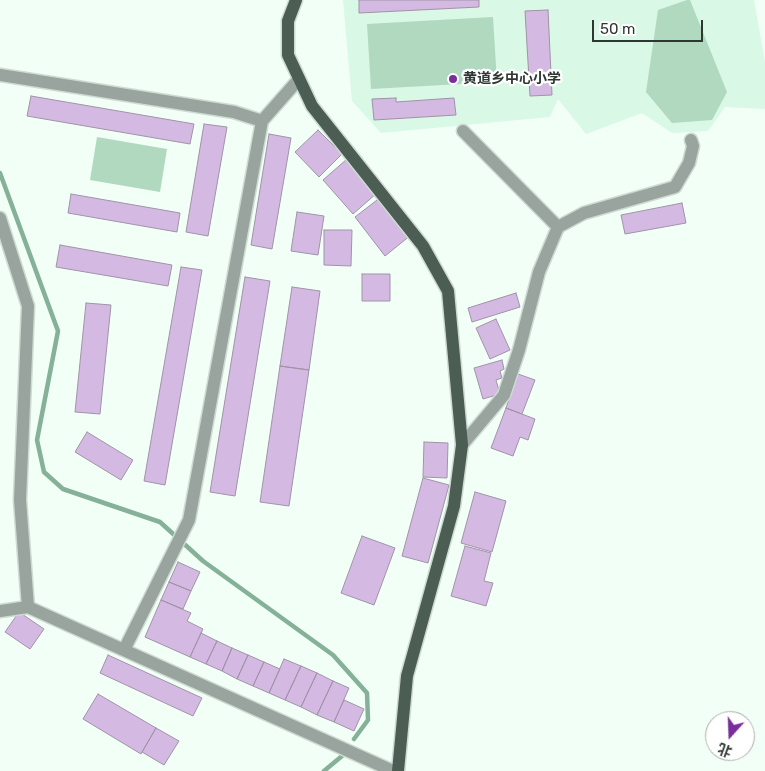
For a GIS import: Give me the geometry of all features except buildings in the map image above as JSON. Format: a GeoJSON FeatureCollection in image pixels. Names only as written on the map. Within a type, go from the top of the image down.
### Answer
{"type":"FeatureCollection","features":[{"type":"Feature","properties":{"kind":"main road"},"geometry":{"type":"LineString","coordinates":[[296,0],[288,21],[288,55],[312,106],[424,246],[448,291],[462,445],[454,506],[407,676],[398,771]]}},
{"type":"Feature","properties":{"kind":"street"},"geometry":{"type":"LineString","coordinates":[[0,76],[234,112],[262,121]]}},
{"type":"Feature","properties":{"kind":"street"},"geometry":{"type":"LineString","coordinates":[[124,650],[189,520],[262,121],[299,78]]}},
{"type":"Feature","properties":{"kind":"street"},"geometry":{"type":"LineString","coordinates":[[463,131],[558,227]]}},
{"type":"Feature","properties":{"kind":"street"},"geometry":{"type":"LineString","coordinates":[[462,445],[504,396],[520,350],[539,272],[558,227],[584,213],[675,187],[689,163],[693,146],[691,140]]}},
{"type":"Feature","properties":{"kind":"street"},"geometry":{"type":"LineString","coordinates":[[0,218],[28,306],[20,500],[28,606]]}},
{"type":"Feature","properties":{"kind":"street"},"geometry":{"type":"LineString","coordinates":[[0,610],[28,606],[393,771]]}},
{"type":"Feature","properties":{"kind":"shaded area"},"geometry":{"type":"Polygon","coordinates":[[[343,0],[754,0],[765,62],[765,109],[725,107],[708,131],[672,133],[642,113],[586,134],[558,99],[550,117],[381,133],[352,101],[343,0]]]}},
{"type":"Feature","properties":{"kind":"shaded area"},"geometry":{"type":"Polygon","coordinates":[[[690,0],[727,92],[712,120],[672,123],[646,92],[658,10],[690,0]]]}},
{"type":"Feature","properties":{"kind":"shaded area"},"geometry":{"type":"Polygon","coordinates":[[[493,17],[497,82],[371,89],[367,24],[493,17]]]}},
{"type":"Feature","properties":{"kind":"shaded area"},"geometry":{"type":"Polygon","coordinates":[[[97,137],[167,149],[160,192],[90,180],[97,137]]]}},
{"type":"Feature","properties":{"kind":"waterway"},"geometry":{"type":"LineString","coordinates":[[0,173],[58,331],[37,440],[44,472],[63,489],[160,522],[203,561],[333,655],[367,693],[368,720],[354,739]]}},
{"type":"Feature","properties":{"kind":"waterway"},"geometry":{"type":"LineString","coordinates":[[324,771],[342,756]]}},
{"type":"Feature","properties":{"kind":"place","name":"黄道乡中心小学"},"geometry":{"type":"Point","coordinates":[453,79]}}]}
